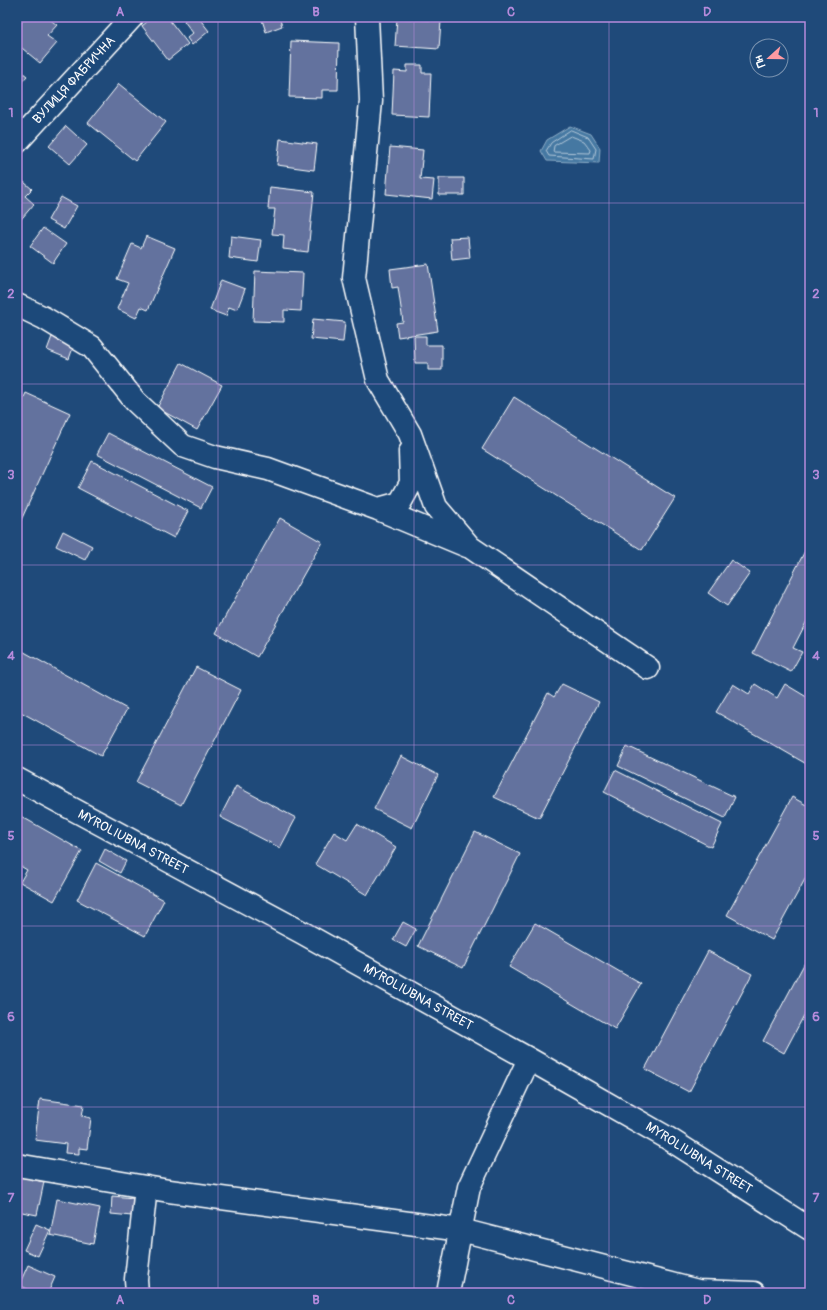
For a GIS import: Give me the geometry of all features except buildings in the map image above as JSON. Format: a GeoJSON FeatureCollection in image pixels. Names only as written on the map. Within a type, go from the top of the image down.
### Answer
{"type":"FeatureCollection","features":[{"type":"Feature","properties":{"kind":"street","name":"ВУЛИЦЯ ФАБРИЧНА"},"geometry":{"type":"LineString","coordinates":[[17,142],[132,17]]}},
{"type":"Feature","properties":{"kind":"street"},"geometry":{"type":"LineString","coordinates":[[367,17],[371,101],[354,278],[378,380],[410,434],[436,507],[470,547]]}},
{"type":"Feature","properties":{"kind":"street"},"geometry":{"type":"LineString","coordinates":[[17,305],[44,318],[92,347],[135,401],[183,446],[215,457],[268,469],[378,509],[470,547],[648,668]]}},
{"type":"Feature","properties":{"kind":"street"},"geometry":{"type":"LineString","coordinates":[[378,509],[400,503],[411,483],[410,434]]}},
{"type":"Feature","properties":{"kind":"street","name":"MYROLIUBNA STREET"},"geometry":{"type":"LineString","coordinates":[[17,779],[303,933],[529,1059],[666,1137],[810,1229]]}},
{"type":"Feature","properties":{"kind":"street"},"geometry":{"type":"LineString","coordinates":[[448,1293],[469,1187],[529,1059]]}},
{"type":"Feature","properties":{"kind":"street"},"geometry":{"type":"LineString","coordinates":[[17,1165],[146,1188],[461,1230],[698,1291],[754,1293]]}},
{"type":"Feature","properties":{"kind":"street"},"geometry":{"type":"LineString","coordinates":[[137,1293],[136,1279],[146,1188]]}},
{"type":"Feature","properties":{"kind":"water"},"geometry":{"type":"Polygon","coordinates":[[[570,126],[591,134],[600,148],[599,163],[547,161],[541,151],[547,140],[570,126]]]}}]}
